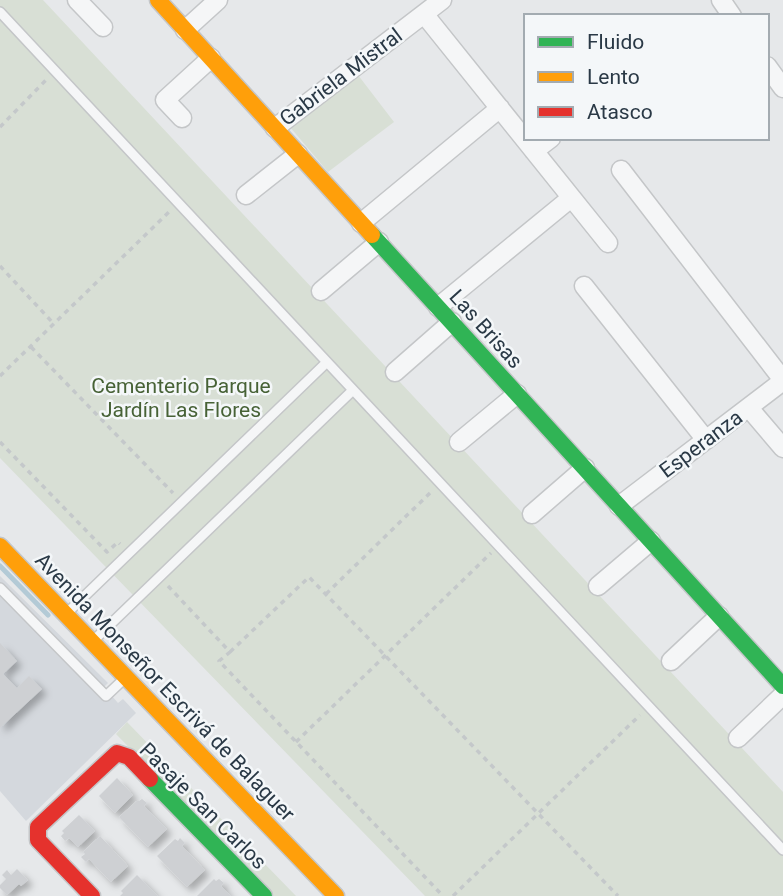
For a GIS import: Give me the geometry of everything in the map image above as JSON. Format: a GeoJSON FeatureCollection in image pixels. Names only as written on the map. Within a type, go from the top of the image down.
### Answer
{"type":"FeatureCollection","features":[{"type":"Feature","properties":{"kind":"street"},"geometry":{"type":"LineString","coordinates":[[77,0],[103,27]]}},
{"type":"Feature","properties":{"kind":"street","name":"Las Brisas"},"geometry":{"type":"LineString","coordinates":[[158,0],[783,686]]}},
{"type":"Feature","properties":{"kind":"street"},"geometry":{"type":"LineString","coordinates":[[185,30],[218,0]]}},
{"type":"Feature","properties":{"kind":"street","name":"Gabriela Mistral"},"geometry":{"type":"LineString","coordinates":[[275,128],[442,0]]}},
{"type":"Feature","properties":{"kind":"street"},"geometry":{"type":"LineString","coordinates":[[424,14],[524,138]]}},
{"type":"Feature","properties":{"kind":"street"},"geometry":{"type":"LineString","coordinates":[[181,118],[165,100],[211,58]]}},
{"type":"Feature","properties":{"kind":"street"},"geometry":{"type":"LineString","coordinates":[[769,69],[783,88]]}},
{"type":"Feature","properties":{"kind":"street"},"geometry":{"type":"LineString","coordinates":[[361,223],[500,108]]}},
{"type":"Feature","properties":{"kind":"street"},"geometry":{"type":"LineString","coordinates":[[525,140],[608,243]]}},
{"type":"Feature","properties":{"kind":"street"},"geometry":{"type":"LineString","coordinates":[[534,151],[548,140]]}},
{"type":"Feature","properties":{"kind":"street"},"geometry":{"type":"LineString","coordinates":[[246,195],[298,154]]}},
{"type":"Feature","properties":{"kind":"street"},"geometry":{"type":"LineString","coordinates":[[621,170],[783,381]]}},
{"type":"Feature","properties":{"kind":"street"},"geometry":{"type":"LineString","coordinates":[[438,307],[571,198]]}},
{"type":"Feature","properties":{"kind":"street"},"geometry":{"type":"LineString","coordinates":[[321,291],[379,242]]}},
{"type":"Feature","properties":{"kind":"street"},"geometry":{"type":"LineString","coordinates":[[584,286],[706,440]]}},
{"type":"Feature","properties":{"kind":"street"},"geometry":{"type":"LineString","coordinates":[[395,372],[452,322]]}},
{"type":"Feature","properties":{"kind":"street","name":"Esperanza"},"geometry":{"type":"LineString","coordinates":[[619,506],[783,381]]}},
{"type":"Feature","properties":{"kind":"street"},"geometry":{"type":"LineString","coordinates":[[459,442],[517,394]]}},
{"type":"Feature","properties":{"kind":"street"},"geometry":{"type":"LineString","coordinates":[[749,408],[783,448]]}},
{"type":"Feature","properties":{"kind":"street"},"geometry":{"type":"LineString","coordinates":[[532,514],[585,468]]}},
{"type":"Feature","properties":{"kind":"street"},"geometry":{"type":"LineString","coordinates":[[598,586],[652,541]]}},
{"type":"Feature","properties":{"kind":"street","name":"Avenida Monseñor Escrivá de Balaguer"},"geometry":{"type":"LineString","coordinates":[[0,546],[336,896]]}},
{"type":"Feature","properties":{"kind":"street"},"geometry":{"type":"LineString","coordinates":[[671,661],[719,616]]}},
{"type":"Feature","properties":{"kind":"street"},"geometry":{"type":"LineString","coordinates":[[738,738],[783,695]]}},
{"type":"Feature","properties":{"kind":"street","name":"Pasaje San Carlos"},"geometry":{"type":"LineString","coordinates":[[92,896],[38,840],[38,827],[117,753],[129,757],[264,896]]}},
{"type":"Feature","properties":{"kind":"street","name":"Avenida Monseñor Escrivá de Balaguer"},"geometry":{"type":"LineString","coordinates":[[300,857],[347,896]]}},
{"type":"Feature","properties":{"kind":"lane"},"geometry":{"type":"LineString","coordinates":[[0,12],[783,850]]}},
{"type":"Feature","properties":{"kind":"lane"},"geometry":{"type":"LineString","coordinates":[[65,616],[327,362]]}},
{"type":"Feature","properties":{"kind":"lane"},"geometry":{"type":"LineString","coordinates":[[91,643],[353,390]]}},
{"type":"Feature","properties":{"kind":"lane"},"geometry":{"type":"LineString","coordinates":[[0,588],[106,696],[125,678]]}},
{"type":"Feature","properties":{"kind":"path"},"geometry":{"type":"LineString","coordinates":[[0,127],[55,71]]}},
{"type":"Feature","properties":{"kind":"path"},"geometry":{"type":"LineString","coordinates":[[0,376],[178,203]]}},
{"type":"Feature","properties":{"kind":"path"},"geometry":{"type":"LineString","coordinates":[[0,266],[54,324]]}},
{"type":"Feature","properties":{"kind":"path"},"geometry":{"type":"LineString","coordinates":[[31,347],[181,502]]}},
{"type":"Feature","properties":{"kind":"path"},"geometry":{"type":"LineString","coordinates":[[0,442],[107,552],[118,542],[129,553]]}},
{"type":"Feature","properties":{"kind":"path"},"geometry":{"type":"LineString","coordinates":[[326,594],[440,483]]}},
{"type":"Feature","properties":{"kind":"path"},"geometry":{"type":"LineString","coordinates":[[296,742],[499,545]]}},
{"type":"Feature","properties":{"kind":"path"},"geometry":{"type":"LineString","coordinates":[[159,577],[230,652]]}},
{"type":"Feature","properties":{"kind":"path"},"geometry":{"type":"LineString","coordinates":[[443,896],[219,661],[309,577],[618,896]]}},
{"type":"Feature","properties":{"kind":"path"},"geometry":{"type":"LineString","coordinates":[[453,896],[649,706]]}},
{"type":"Feature","properties":{"kind":"shaded area"},"geometry":{"type":"Polygon","coordinates":[[[0,576],[108,683],[104,687],[118,703],[123,699],[136,713],[26,821],[0,791],[0,576]]]}},
{"type":"Feature","properties":{"kind":"green space","name":"Cementerio Parque Jardín Las Flores"},"geometry":{"type":"Polygon","coordinates":[[[0,0],[43,0],[783,792],[783,896],[425,896],[0,458],[0,0]]]}},
{"type":"Feature","properties":{"kind":"green space"},"geometry":{"type":"Polygon","coordinates":[[[358,75],[394,122],[328,172],[290,127],[358,75]]]}},
{"type":"Feature","properties":{"kind":"green space"},"geometry":{"type":"Polygon","coordinates":[[[127,722],[296,896],[274,896],[116,734],[127,722]]]}},
{"type":"Feature","properties":{"kind":"building"},"geometry":{"type":"Polygon","coordinates":[[[0,643],[17,661],[3,674],[17,688],[29,676],[42,689],[0,728],[0,643]]]}},
{"type":"Feature","properties":{"kind":"building"},"geometry":{"type":"Polygon","coordinates":[[[117,778],[133,795],[115,813],[99,796],[117,778]]]}},
{"type":"Feature","properties":{"kind":"building"},"geometry":{"type":"Polygon","coordinates":[[[142,799],[147,803],[144,806],[167,829],[148,847],[119,817],[142,799]]]}},
{"type":"Feature","properties":{"kind":"building"},"geometry":{"type":"Polygon","coordinates":[[[79,815],[95,831],[78,847],[69,838],[65,841],[61,836],[64,833],[62,831],[79,815]]]}},
{"type":"Feature","properties":{"kind":"building"},"geometry":{"type":"Polygon","coordinates":[[[100,836],[128,866],[111,882],[89,859],[86,862],[81,857],[100,836]]]}},
{"type":"Feature","properties":{"kind":"building"},"geometry":{"type":"Polygon","coordinates":[[[180,838],[185,843],[182,846],[205,870],[187,887],[157,856],[175,839],[178,841],[180,838]]]}},
{"type":"Feature","properties":{"kind":"building"},"geometry":{"type":"Polygon","coordinates":[[[17,869],[28,880],[7,895],[0,888],[6,879],[2,875],[7,870],[11,875],[17,869]]]}},
{"type":"Feature","properties":{"kind":"building"},"geometry":{"type":"Polygon","coordinates":[[[137,875],[158,896],[120,896],[123,893],[121,891],[137,875]]]}},
{"type":"Feature","properties":{"kind":"building"},"geometry":{"type":"Polygon","coordinates":[[[214,879],[224,883],[221,886],[231,896],[197,896],[214,879]]]}},
{"type":"Feature","properties":{"kind":"waterway"},"geometry":{"type":"LineString","coordinates":[[0,566],[48,615]]}},
{"type":"Feature","properties":{"kind":"traffic: fast"},"geometry":{"type":"LineString","coordinates":[[372,235],[783,686]]}},
{"type":"Feature","properties":{"kind":"traffic: fast"},"geometry":{"type":"LineString","coordinates":[[150,779],[264,896]]}},
{"type":"Feature","properties":{"kind":"traffic: slow"},"geometry":{"type":"LineString","coordinates":[[158,0],[372,235]]}},
{"type":"Feature","properties":{"kind":"traffic: slow"},"geometry":{"type":"LineString","coordinates":[[0,546],[336,896]]}},
{"type":"Feature","properties":{"kind":"traffic: jam"},"geometry":{"type":"LineString","coordinates":[[92,896],[38,840],[38,827],[117,753],[129,757],[150,779]]}}]}
